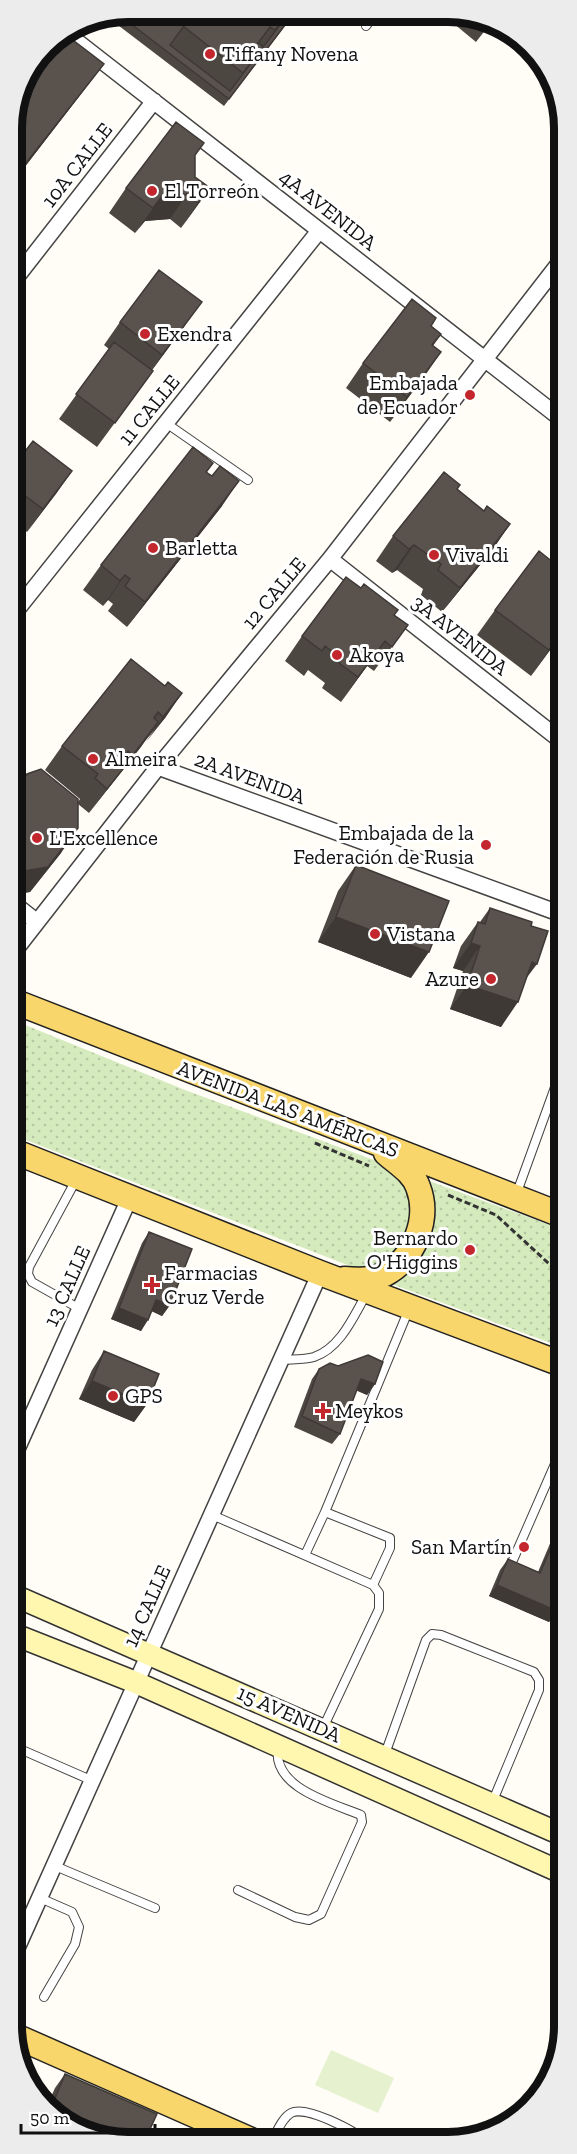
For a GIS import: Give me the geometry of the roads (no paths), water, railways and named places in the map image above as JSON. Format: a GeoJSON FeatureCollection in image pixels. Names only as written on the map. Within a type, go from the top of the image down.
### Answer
{"type":"FeatureCollection","features":[{"type":"Feature","properties":{"kind":"main road","name":"AVENIDA LAS AMÉRICAS"},"geometry":{"type":"LineString","coordinates":[[23,1005],[554,1212]]}},
{"type":"Feature","properties":{"kind":"main road"},"geometry":{"type":"LineString","coordinates":[[328,1276],[363,1281],[385,1274],[418,1238],[423,1220],[418,1186],[407,1171],[374,1143]]}},
{"type":"Feature","properties":{"kind":"main road"},"geometry":{"type":"LineString","coordinates":[[22,1155],[368,1292],[554,1361]]}},
{"type":"Feature","properties":{"kind":"main road"},"geometry":{"type":"LineString","coordinates":[[23,2039],[233,2132]]}},
{"type":"Feature","properties":{"kind":"street","name":"4A AVENIDA"},"geometry":{"type":"LineString","coordinates":[[73,39],[554,414]]}},
{"type":"Feature","properties":{"kind":"street","name":"10A CALLE"},"geometry":{"type":"LineString","coordinates":[[23,269],[154,100]]}},
{"type":"Feature","properties":{"kind":"street","name":"11 CALLE"},"geometry":{"type":"LineString","coordinates":[[23,603],[320,231]]}},
{"type":"Feature","properties":{"kind":"street","name":"12 CALLE"},"geometry":{"type":"LineString","coordinates":[[23,941],[158,767],[330,559],[554,269]]}},
{"type":"Feature","properties":{"kind":"street","name":"3A AVENIDA"},"geometry":{"type":"LineString","coordinates":[[330,559],[554,735]]}},
{"type":"Feature","properties":{"kind":"street","name":"2A AVENIDA"},"geometry":{"type":"LineString","coordinates":[[158,767],[554,911]]}},
{"type":"Feature","properties":{"kind":"street"},"geometry":{"type":"LineString","coordinates":[[23,911],[37,922]]}},
{"type":"Feature","properties":{"kind":"street","name":"13 CALLE"},"geometry":{"type":"LineString","coordinates":[[22,1437],[130,1197]]}},
{"type":"Feature","properties":{"kind":"street","name":"14 CALLE"},"geometry":{"type":"LineString","coordinates":[[22,1937],[281,1360],[328,1276]]}},
{"type":"Feature","properties":{"kind":"street","name":"15 AVENIDA"},"geometry":{"type":"LineString","coordinates":[[22,1598],[554,1831]]}},
{"type":"Feature","properties":{"kind":"street","name":"15 AVENIDA"},"geometry":{"type":"LineString","coordinates":[[22,1638],[137,1683],[554,1869]]}},
{"type":"Feature","properties":{"kind":"lane"},"geometry":{"type":"LineString","coordinates":[[366,26],[369,22]]}},
{"type":"Feature","properties":{"kind":"lane"},"geometry":{"type":"LineString","coordinates":[[166,423],[248,480]]}},
{"type":"Feature","properties":{"kind":"lane"},"geometry":{"type":"LineString","coordinates":[[515,1197],[554,1093]]}},
{"type":"Feature","properties":{"kind":"lane"},"geometry":{"type":"LineString","coordinates":[[78,1177],[29,1267],[28,1274],[32,1282],[80,1309]]}},
{"type":"Feature","properties":{"kind":"lane"},"geometry":{"type":"LineString","coordinates":[[281,1360],[314,1357],[331,1348],[342,1335],[368,1292]]}},
{"type":"Feature","properties":{"kind":"lane"},"geometry":{"type":"LineString","coordinates":[[305,1555],[325,1512],[409,1307]]}},
{"type":"Feature","properties":{"kind":"lane"},"geometry":{"type":"LineString","coordinates":[[510,1567],[554,1464]]}},
{"type":"Feature","properties":{"kind":"lane"},"geometry":{"type":"LineString","coordinates":[[325,1512],[390,1538],[390,1548],[373,1585]]}},
{"type":"Feature","properties":{"kind":"lane"},"geometry":{"type":"LineString","coordinates":[[212,1515],[373,1585],[379,1593],[379,1609],[322,1728]]}},
{"type":"Feature","properties":{"kind":"lane"},"geometry":{"type":"LineString","coordinates":[[384,1756],[426,1640],[432,1634],[441,1635],[534,1672],[539,1680],[539,1690],[492,1803]]}},
{"type":"Feature","properties":{"kind":"lane"},"geometry":{"type":"LineString","coordinates":[[238,1890],[295,1917],[309,1920],[321,1914],[362,1822],[361,1815],[288,1780],[278,1766],[278,1747]]}},
{"type":"Feature","properties":{"kind":"lane"},"geometry":{"type":"LineString","coordinates":[[22,1750],[93,1782]]}},
{"type":"Feature","properties":{"kind":"lane"},"geometry":{"type":"LineString","coordinates":[[55,1866],[155,1908]]}},
{"type":"Feature","properties":{"kind":"lane"},"geometry":{"type":"LineString","coordinates":[[40,1898],[72,1912],[80,1927],[75,1944],[44,1996]]}},
{"type":"Feature","properties":{"kind":"lane"},"geometry":{"type":"LineString","coordinates":[[277,2132],[288,2115],[297,2110],[309,2111],[348,2132]]}},
{"type":"Feature","properties":{"kind":"place","name":"Tiffany Novena"},"geometry":{"type":"Point","coordinates":[210,54]}},
{"type":"Feature","properties":{"kind":"place","name":"El Torreón"},"geometry":{"type":"Point","coordinates":[152,191]}},
{"type":"Feature","properties":{"kind":"place","name":"Exendra"},"geometry":{"type":"Point","coordinates":[145,334]}},
{"type":"Feature","properties":{"kind":"place","name":"Embajada de Ecuador"},"geometry":{"type":"Point","coordinates":[470,395]}},
{"type":"Feature","properties":{"kind":"place","name":"Barletta"},"geometry":{"type":"Point","coordinates":[153,548]}},
{"type":"Feature","properties":{"kind":"place","name":"Vivaldi"},"geometry":{"type":"Point","coordinates":[434,555]}},
{"type":"Feature","properties":{"kind":"place","name":"Akoya"},"geometry":{"type":"Point","coordinates":[337,655]}},
{"type":"Feature","properties":{"kind":"place","name":"Almeira"},"geometry":{"type":"Point","coordinates":[93,759]}},
{"type":"Feature","properties":{"kind":"place","name":"L'Excellence"},"geometry":{"type":"Point","coordinates":[37,838]}},
{"type":"Feature","properties":{"kind":"place","name":"Embajada de la Federación de Rusia"},"geometry":{"type":"Point","coordinates":[486,845]}},
{"type":"Feature","properties":{"kind":"place","name":"Vistana"},"geometry":{"type":"Point","coordinates":[375,934]}},
{"type":"Feature","properties":{"kind":"place","name":"Azure"},"geometry":{"type":"Point","coordinates":[491,979]}},
{"type":"Feature","properties":{"kind":"place","name":"Bernardo O'Higgins"},"geometry":{"type":"Point","coordinates":[470,1250]}},
{"type":"Feature","properties":{"kind":"place","name":"Farmacias Cruz Verde"},"geometry":{"type":"Point","coordinates":[152,1285]}},
{"type":"Feature","properties":{"kind":"place","name":"GPS"},"geometry":{"type":"Point","coordinates":[113,1396]}},
{"type":"Feature","properties":{"kind":"place","name":"Meykos"},"geometry":{"type":"Point","coordinates":[323,1411]}},
{"type":"Feature","properties":{"kind":"place","name":"San Martín"},"geometry":{"type":"Point","coordinates":[524,1547]}}]}
